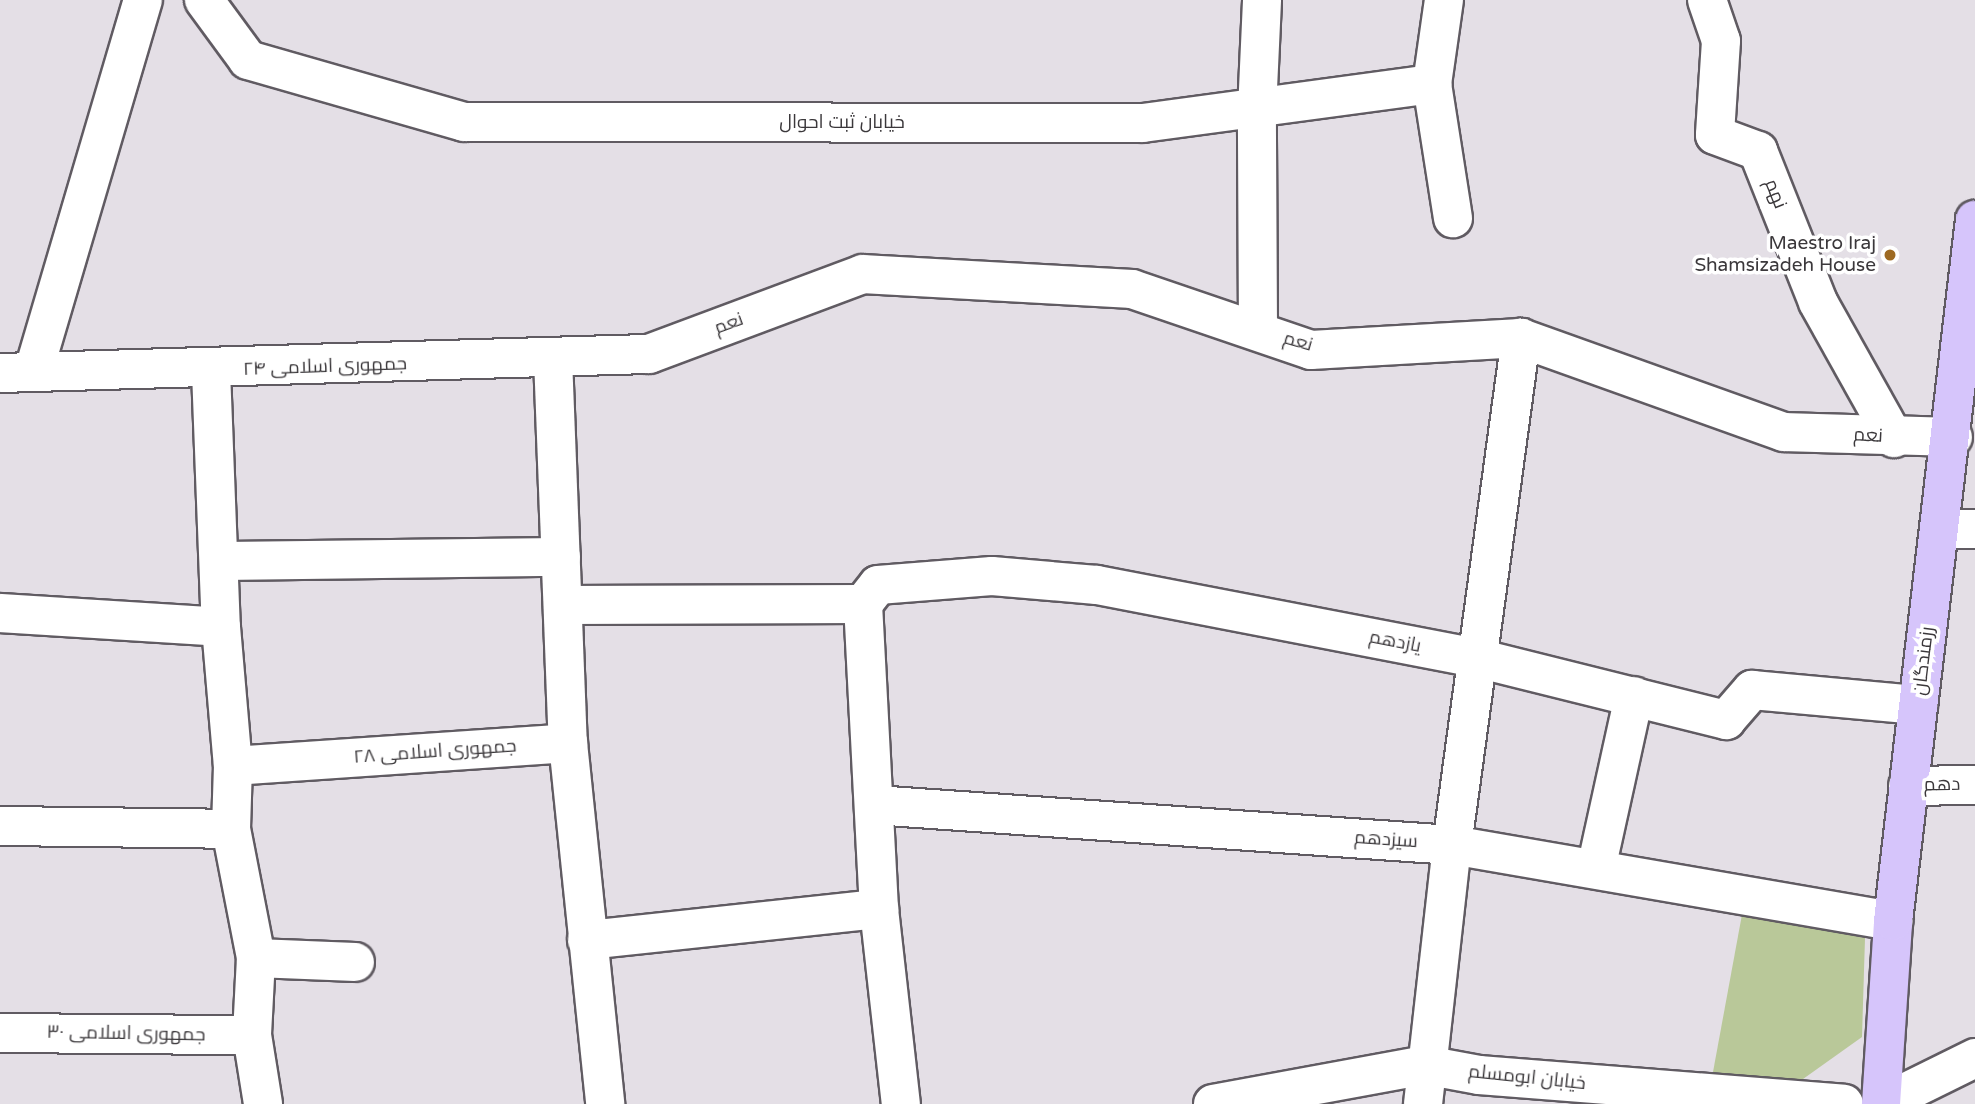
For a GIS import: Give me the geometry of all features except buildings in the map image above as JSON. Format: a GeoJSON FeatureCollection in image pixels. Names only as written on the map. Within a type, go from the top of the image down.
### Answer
{"type":"FeatureCollection","features":[{"type":"Feature","properties":{"kind":"main road","name":"رزمندگان"},"geometry":{"type":"LineString","coordinates":[[1881,1104],[1893,921],[1908,786],[1919,705],[1958,529],[1953,437],[1966,393],[1975,220]]}},
{"type":"Feature","properties":{"kind":"street"},"geometry":{"type":"LineString","coordinates":[[17,371],[143,0]]}},
{"type":"Feature","properties":{"kind":"street","name":"خیابان ثبت احوال"},"geometry":{"type":"LineString","coordinates":[[204,0],[248,60],[464,122],[1143,123],[1257,111],[1432,84]]}},
{"type":"Feature","properties":{"kind":"street"},"geometry":{"type":"LineString","coordinates":[[1258,329],[1257,111],[1262,0]]}},
{"type":"Feature","properties":{"kind":"street"},"geometry":{"type":"LineString","coordinates":[[1444,0],[1432,84],[1453,218]]}},
{"type":"Feature","properties":{"kind":"street","name":"نهم"},"geometry":{"type":"LineString","coordinates":[[1707,0],[1721,41],[1716,135],[1758,150],[1818,302],[1894,438]]}},
{"type":"Feature","properties":{"kind":"street","name":"نعم"},"geometry":{"type":"LineString","coordinates":[[649,354],[863,274],[1132,289],[1258,329],[1311,350],[1521,338],[1784,432],[1894,438],[1953,437]]}},
{"type":"Feature","properties":{"kind":"street"},"geometry":{"type":"LineString","coordinates":[[1423,1104],[1425,1065],[1452,845],[1521,338]]}},
{"type":"Feature","properties":{"kind":"street","name":"جمهوری اسلامی ۲۴"},"geometry":{"type":"LineString","coordinates":[[17,371],[211,370],[649,354]]}},
{"type":"Feature","properties":{"kind":"street"},"geometry":{"type":"LineString","coordinates":[[553,358],[568,743],[605,1104]]}},
{"type":"Feature","properties":{"kind":"street"},"geometry":{"type":"LineString","coordinates":[[211,370],[222,561],[221,627],[233,766],[231,829],[256,958],[252,1035],[263,1104]]}},
{"type":"Feature","properties":{"kind":"street"},"geometry":{"type":"LineString","coordinates":[[222,561],[561,557]]}},
{"type":"Feature","properties":{"kind":"street","name":"یازدهم"},"geometry":{"type":"LineString","coordinates":[[863,604],[878,585],[1005,577],[1097,585],[1477,658],[1726,720],[1752,690],[1919,705]]}},
{"type":"Feature","properties":{"kind":"street"},"geometry":{"type":"LineString","coordinates":[[563,605],[863,604],[879,909],[901,1104]]}},
{"type":"Feature","properties":{"kind":"street"},"geometry":{"type":"LineString","coordinates":[[0,614],[221,627]]}},
{"type":"Feature","properties":{"kind":"street"},"geometry":{"type":"LineString","coordinates":[[1596,869],[1634,696]]}},
{"type":"Feature","properties":{"kind":"street","name":"جمهوری اسلامی ۲۸"},"geometry":{"type":"LineString","coordinates":[[233,766],[568,743]]}},
{"type":"Feature","properties":{"kind":"street","name":"دهم"},"geometry":{"type":"LineString","coordinates":[[1908,786],[1975,785]]}},
{"type":"Feature","properties":{"kind":"street","name":"سیزدهم"},"geometry":{"type":"LineString","coordinates":[[874,805],[1452,845],[1893,921]]}},
{"type":"Feature","properties":{"kind":"street"},"geometry":{"type":"LineString","coordinates":[[0,826],[231,829]]}},
{"type":"Feature","properties":{"kind":"street"},"geometry":{"type":"LineString","coordinates":[[587,940],[879,909]]}},
{"type":"Feature","properties":{"kind":"street"},"geometry":{"type":"LineString","coordinates":[[256,958],[355,962]]}},
{"type":"Feature","properties":{"kind":"street","name":"جمهوری اسلامی ۳۰"},"geometry":{"type":"LineString","coordinates":[[0,1033],[252,1035]]}},
{"type":"Feature","properties":{"kind":"street"},"geometry":{"type":"LineString","coordinates":[[1881,1104],[1975,1058]]}},
{"type":"Feature","properties":{"kind":"street","name":"خیابان ابومسلم"},"geometry":{"type":"LineString","coordinates":[[1213,1104],[1425,1065],[1663,1098],[1844,1104]]}},
{"type":"Feature","properties":{"kind":"green space"},"geometry":{"type":"Polygon","coordinates":[[[1743,909],[1865,938],[1862,1037],[1796,1084],[1713,1072],[1743,909]]]}},
{"type":"Feature","properties":{"kind":"place","name":"Maestro Iraj Shamsizadeh House"},"geometry":{"type":"Point","coordinates":[1890,255]}}]}
